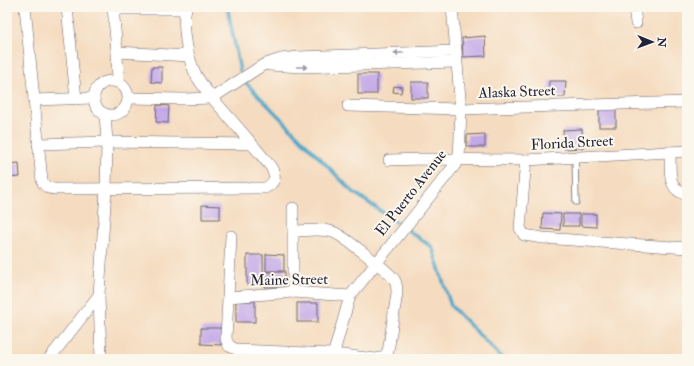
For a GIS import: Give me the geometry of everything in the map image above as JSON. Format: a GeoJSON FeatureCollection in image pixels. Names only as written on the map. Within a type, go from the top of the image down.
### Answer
{"type":"FeatureCollection","features":[{"type":"Feature","properties":{"kind":"street"},"geometry":{"type":"LineString","coordinates":[[25,7],[42,181],[48,188],[265,188],[271,185],[274,180],[274,173],[271,167],[212,98],[196,75],[189,56],[184,18],[186,8],[113,8],[118,82]]}},
{"type":"Feature","properties":{"kind":"street"},"geometry":{"type":"LineString","coordinates":[[67,7],[76,99]]}},
{"type":"Feature","properties":{"kind":"street","name":"El Puerto Avenue"},"geometry":{"type":"LineString","coordinates":[[333,356],[350,296],[459,160],[461,109],[452,7]]}},
{"type":"Feature","properties":{"kind":"street"},"geometry":{"type":"LineString","coordinates":[[634,7],[636,23]]}},
{"type":"Feature","properties":{"kind":"street"},"geometry":{"type":"LineString","coordinates":[[117,52],[189,56]]}},
{"type":"Feature","properties":{"kind":"street"},"geometry":{"type":"LineString","coordinates":[[129,98],[212,98],[263,65],[281,59],[298,57],[456,57]]}},
{"type":"Feature","properties":{"kind":"street"},"geometry":{"type":"LineString","coordinates":[[111,80],[124,86],[128,91],[129,98],[128,105],[124,110],[112,116],[99,111],[95,105],[94,98],[95,91],[99,86],[104,82],[111,80]]}},
{"type":"Feature","properties":{"kind":"street"},"geometry":{"type":"LineString","coordinates":[[34,100],[94,98]]}},
{"type":"Feature","properties":{"kind":"street","name":"Alaska Street"},"geometry":{"type":"LineString","coordinates":[[348,106],[461,109],[687,102]]}},
{"type":"Feature","properties":{"kind":"street"},"geometry":{"type":"LineString","coordinates":[[101,359],[99,295],[106,189],[107,142],[105,114]]}},
{"type":"Feature","properties":{"kind":"street"},"geometry":{"type":"LineString","coordinates":[[38,144],[107,142],[252,144]]}},
{"type":"Feature","properties":{"kind":"street","name":"Florida Street"},"geometry":{"type":"LineString","coordinates":[[389,160],[526,160],[687,151]]}},
{"type":"Feature","properties":{"kind":"street"},"geometry":{"type":"LineString","coordinates":[[670,152],[672,184],[677,191],[687,195]]}},
{"type":"Feature","properties":{"kind":"street"},"geometry":{"type":"LineString","coordinates":[[526,160],[520,228],[524,235],[542,238],[687,248]]}},
{"type":"Feature","properties":{"kind":"street"},"geometry":{"type":"LineString","coordinates":[[293,208],[293,292]]}},
{"type":"Feature","properties":{"kind":"street"},"geometry":{"type":"LineString","coordinates":[[231,236],[226,339],[229,346],[238,350],[376,359],[383,357],[388,352],[397,293],[397,286],[394,279],[376,263],[342,237],[333,232],[319,230],[294,231]]}},
{"type":"Feature","properties":{"kind":"street","name":"Maine Street"},"geometry":{"type":"LineString","coordinates":[[228,297],[293,292],[350,296]]}},
{"type":"Feature","properties":{"kind":"street"},"geometry":{"type":"LineString","coordinates":[[49,359],[99,295]]}},
{"type":"Feature","properties":{"kind":"lane"},"geometry":{"type":"LineString","coordinates":[[576,158],[576,202]]}},
{"type":"Feature","properties":{"kind":"building"},"geometry":{"type":"Polygon","coordinates":[[[485,36],[486,56],[463,57],[462,38],[485,36]]]}},
{"type":"Feature","properties":{"kind":"building"},"geometry":{"type":"Polygon","coordinates":[[[152,67],[162,67],[162,83],[151,82],[152,67]]]}},
{"type":"Feature","properties":{"kind":"building"},"geometry":{"type":"Polygon","coordinates":[[[358,74],[377,74],[377,94],[358,94],[358,74]]]}},
{"type":"Feature","properties":{"kind":"building"},"geometry":{"type":"Polygon","coordinates":[[[549,81],[566,81],[565,97],[548,97],[549,81]]]}},
{"type":"Feature","properties":{"kind":"building"},"geometry":{"type":"Polygon","coordinates":[[[411,82],[428,82],[428,98],[411,98],[411,82]]]}},
{"type":"Feature","properties":{"kind":"building"},"geometry":{"type":"Polygon","coordinates":[[[394,86],[402,87],[401,93],[393,92],[394,86]]]}},
{"type":"Feature","properties":{"kind":"building"},"geometry":{"type":"Polygon","coordinates":[[[157,105],[169,106],[168,123],[156,122],[157,105]]]}},
{"type":"Feature","properties":{"kind":"building"},"geometry":{"type":"Polygon","coordinates":[[[599,108],[616,108],[616,127],[599,127],[599,108]]]}},
{"type":"Feature","properties":{"kind":"building"},"geometry":{"type":"Polygon","coordinates":[[[582,129],[583,148],[564,149],[563,130],[582,129]]]}},
{"type":"Feature","properties":{"kind":"building"},"geometry":{"type":"Polygon","coordinates":[[[485,134],[485,147],[467,147],[467,135],[485,134]]]}},
{"type":"Feature","properties":{"kind":"building"},"geometry":{"type":"Polygon","coordinates":[[[19,163],[20,177],[7,178],[7,164],[19,163]]]}},
{"type":"Feature","properties":{"kind":"building"},"geometry":{"type":"Polygon","coordinates":[[[202,205],[220,206],[220,219],[202,219],[202,205]]]}},
{"type":"Feature","properties":{"kind":"building"},"geometry":{"type":"Polygon","coordinates":[[[543,213],[561,214],[560,230],[542,229],[543,213]]]}},
{"type":"Feature","properties":{"kind":"building"},"geometry":{"type":"Polygon","coordinates":[[[563,214],[579,214],[579,226],[563,226],[563,214]]]}},
{"type":"Feature","properties":{"kind":"building"},"geometry":{"type":"Polygon","coordinates":[[[581,214],[596,214],[596,227],[581,226],[581,214]]]}},
{"type":"Feature","properties":{"kind":"building"},"geometry":{"type":"Polygon","coordinates":[[[266,254],[284,255],[284,271],[266,271],[266,254]]]}},
{"type":"Feature","properties":{"kind":"building"},"geometry":{"type":"Polygon","coordinates":[[[247,255],[263,255],[263,285],[247,285],[247,255]]]}},
{"type":"Feature","properties":{"kind":"building"},"geometry":{"type":"Polygon","coordinates":[[[265,272],[285,272],[285,287],[265,287],[265,272]]]}},
{"type":"Feature","properties":{"kind":"building"},"geometry":{"type":"Polygon","coordinates":[[[236,301],[255,301],[255,322],[236,322],[236,301]]]}},
{"type":"Feature","properties":{"kind":"building"},"geometry":{"type":"Polygon","coordinates":[[[297,303],[318,303],[318,322],[297,322],[297,303]]]}},
{"type":"Feature","properties":{"kind":"building"},"geometry":{"type":"Polygon","coordinates":[[[201,328],[222,328],[221,345],[201,344],[201,328]]]}},
{"type":"Feature","properties":{"kind":"waterway"},"geometry":{"type":"LineString","coordinates":[[230,7],[228,11],[240,71]]}},
{"type":"Feature","properties":{"kind":"waterway"},"geometry":{"type":"LineString","coordinates":[[246,83],[352,191],[432,247],[451,306],[503,359]]}}]}
